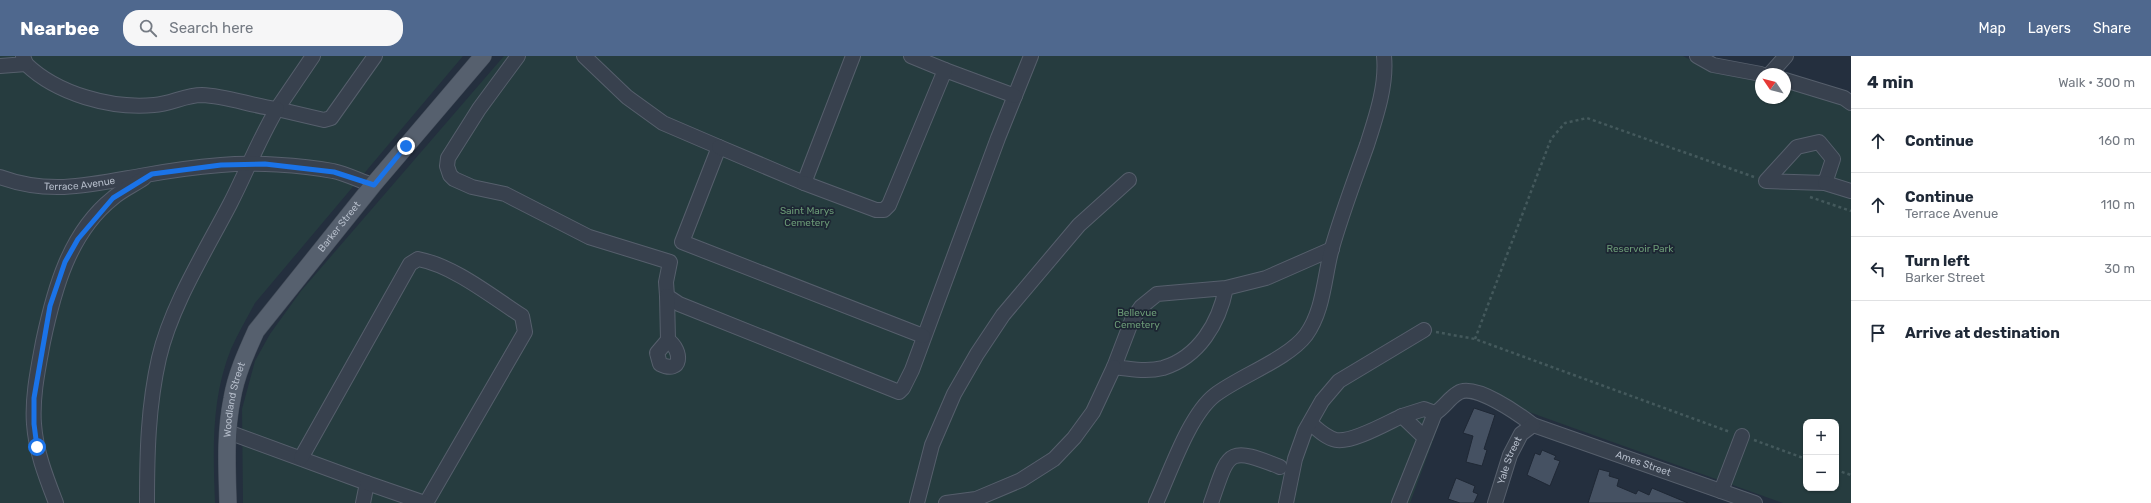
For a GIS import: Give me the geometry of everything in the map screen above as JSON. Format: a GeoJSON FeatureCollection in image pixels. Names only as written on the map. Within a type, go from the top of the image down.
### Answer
{"type":"FeatureCollection","features":[{"type":"Feature","properties":{"kind":"main road","name":"Barker Street"},"geometry":{"type":"LineString","coordinates":[[274,306],[483,56]]}},
{"type":"Feature","properties":{"kind":"main road","name":"Woodland Street"},"geometry":{"type":"LineString","coordinates":[[228,503],[228,432],[232,399],[244,358],[256,331],[274,306]]}},
{"type":"Feature","properties":{"kind":"street"},"geometry":{"type":"LineString","coordinates":[[147,503],[149,411],[159,357],[183,295],[251,164],[263,133],[277,109],[314,56]]}},
{"type":"Feature","properties":{"kind":"street"},"geometry":{"type":"LineString","coordinates":[[0,66],[24,60],[37,74],[51,82],[82,95],[106,101],[154,105],[201,95],[277,109],[324,120],[331,118],[375,56]]}},
{"type":"Feature","properties":{"kind":"street"},"geometry":{"type":"LineString","coordinates":[[518,56],[479,109],[448,158],[447,166],[450,175],[454,180],[472,187],[505,194],[589,237],[670,262]]}},
{"type":"Feature","properties":{"kind":"street"},"geometry":{"type":"LineString","coordinates":[[584,56],[627,97],[663,123],[804,182],[876,210],[884,210],[894,195],[945,70]]}},
{"type":"Feature","properties":{"kind":"street"},"geometry":{"type":"LineString","coordinates":[[804,182],[853,56]]}},
{"type":"Feature","properties":{"kind":"street"},"geometry":{"type":"LineString","coordinates":[[911,56],[1015,96]]}},
{"type":"Feature","properties":{"kind":"street"},"geometry":{"type":"LineString","coordinates":[[667,296],[679,304],[899,392],[903,388],[912,370],[923,336],[1031,56]]}},
{"type":"Feature","properties":{"kind":"street"},"geometry":{"type":"LineString","coordinates":[[1156,503],[1193,423],[1202,408],[1215,395],[1288,351],[1305,336],[1315,320],[1332,249],[1376,117],[1386,69],[1384,56]]}},
{"type":"Feature","properties":{"kind":"street"},"geometry":{"type":"LineString","coordinates":[[1697,56],[1713,65],[1755,73]]}},
{"type":"Feature","properties":{"kind":"street"},"geometry":{"type":"LineString","coordinates":[[1775,68],[1786,56]]}},
{"type":"Feature","properties":{"kind":"street"},"geometry":{"type":"LineString","coordinates":[[1791,82],[1844,98],[1851,103]]}},
{"type":"Feature","properties":{"kind":"street"},"geometry":{"type":"LineString","coordinates":[[1766,181],[1797,147],[1819,142],[1833,159],[1826,183]]}},
{"type":"Feature","properties":{"kind":"street"},"geometry":{"type":"LineString","coordinates":[[668,340],[666,282],[670,262],[682,242],[719,147]]}},
{"type":"Feature","properties":{"kind":"street","name":"Terrace Avenue"},"geometry":{"type":"LineString","coordinates":[[0,177],[18,184],[43,188],[70,188],[152,174],[221,165],[251,164],[334,172],[374,185]]}},
{"type":"Feature","properties":{"kind":"street"},"geometry":{"type":"LineString","coordinates":[[56,503],[37,447],[34,424],[34,398],[50,306],[65,262],[78,239],[113,198],[152,174]]}},
{"type":"Feature","properties":{"kind":"street"},"geometry":{"type":"LineString","coordinates":[[917,503],[932,445],[954,394],[976,354],[1004,315],[1080,225],[1129,180]]}},
{"type":"Feature","properties":{"kind":"street"},"geometry":{"type":"LineString","coordinates":[[1766,181],[1826,183],[1851,191]]}},
{"type":"Feature","properties":{"kind":"street"},"geometry":{"type":"LineString","coordinates":[[682,242],[923,336]]}},
{"type":"Feature","properties":{"kind":"street"},"geometry":{"type":"LineString","coordinates":[[946,503],[976,499],[1021,480],[1054,459],[1074,438],[1093,412],[1114,367],[1132,320],[1141,307],[1157,294],[1226,288],[1266,278],[1332,249]]}},
{"type":"Feature","properties":{"kind":"street"},"geometry":{"type":"LineString","coordinates":[[228,432],[425,503],[525,332],[522,316],[481,289],[434,262],[418,259],[410,264],[301,458]]}},
{"type":"Feature","properties":{"kind":"street"},"geometry":{"type":"LineString","coordinates":[[1114,367],[1142,370],[1162,368],[1178,361],[1201,345],[1222,309],[1226,288]]}},
{"type":"Feature","properties":{"kind":"street"},"geometry":{"type":"LineString","coordinates":[[1286,503],[1295,458],[1310,423],[1322,401],[1339,381],[1424,330]]}},
{"type":"Feature","properties":{"kind":"street","name":"Ames Street"},"geometry":{"type":"LineString","coordinates":[[1435,414],[1444,408],[1458,393],[1466,390],[1513,409],[1533,424],[1755,503]]}},
{"type":"Feature","properties":{"kind":"street"},"geometry":{"type":"LineString","coordinates":[[1310,423],[1320,432],[1336,440],[1349,439],[1402,416],[1424,409],[1435,414],[1399,503]]}},
{"type":"Feature","properties":{"kind":"street"},"geometry":{"type":"LineString","coordinates":[[1402,416],[1424,438]]}},
{"type":"Feature","properties":{"kind":"street","name":"Yale Street"},"geometry":{"type":"LineString","coordinates":[[1495,503],[1510,455],[1521,434],[1533,424]]}},
{"type":"Feature","properties":{"kind":"street"},"geometry":{"type":"LineString","coordinates":[[1721,491],[1742,436]]}},
{"type":"Feature","properties":{"kind":"street"},"geometry":{"type":"LineString","coordinates":[[1211,503],[1222,472],[1230,458],[1237,454],[1250,454],[1280,466]]}},
{"type":"Feature","properties":{"kind":"street"},"geometry":{"type":"LineString","coordinates":[[363,503],[367,483]]}},
{"type":"Feature","properties":{"kind":"path"},"geometry":{"type":"LineString","coordinates":[[1475,339],[1551,139],[1565,123],[1587,118],[1766,181]]}},
{"type":"Feature","properties":{"kind":"path"},"geometry":{"type":"LineString","coordinates":[[1809,196],[1851,211]]}},
{"type":"Feature","properties":{"kind":"path"},"geometry":{"type":"LineString","coordinates":[[1424,330],[1475,339],[1803,458]]}},
{"type":"Feature","properties":{"kind":"path"},"geometry":{"type":"LineString","coordinates":[[1839,471],[1851,476]]}},
{"type":"Feature","properties":{"kind":"green space"},"geometry":{"type":"Polygon","coordinates":[[[0,56],[463,56],[255,303],[231,349],[224,368],[220,387],[214,444],[215,503],[0,503],[0,56]]]}},
{"type":"Feature","properties":{"kind":"green space"},"geometry":{"type":"Polygon","coordinates":[[[504,56],[1683,56],[1700,65],[1755,78],[1755,104],[1791,104],[1791,86],[1831,99],[1851,109],[1851,503],[1783,503],[1518,408],[1485,402],[1467,396],[1448,407],[1441,419],[1410,503],[243,503],[242,409],[255,361],[270,334],[301,291],[504,56]]]}},
{"type":"Feature","properties":{"kind":"building"},"geometry":{"type":"Polygon","coordinates":[[[1474,408],[1495,415],[1484,449],[1487,450],[1482,466],[1466,462],[1473,436],[1463,433],[1474,408]]]}},
{"type":"Feature","properties":{"kind":"building"},"geometry":{"type":"Polygon","coordinates":[[[1542,450],[1556,456],[1554,459],[1560,461],[1550,486],[1527,475],[1535,453],[1540,455],[1542,450]]]}},
{"type":"Feature","properties":{"kind":"building"},"geometry":{"type":"Polygon","coordinates":[[[1599,469],[1610,472],[1609,476],[1619,479],[1617,486],[1636,494],[1638,490],[1649,495],[1652,488],[1688,503],[1588,503],[1599,469]]]}},
{"type":"Feature","properties":{"kind":"building"},"geometry":{"type":"Polygon","coordinates":[[[1456,478],[1475,486],[1473,492],[1478,494],[1474,503],[1460,503],[1448,499],[1456,478]]]}},
{"type":"Feature","properties":{"kind":"route"},"geometry":{"type":"LineString","coordinates":[[37,447],[34,424],[34,398],[38,366],[50,306],[65,262],[78,239],[95,217],[113,198],[152,174],[221,165],[265,164],[334,172],[374,185],[406,146]]}},
{"type":"Feature","properties":{"kind":"park label","name":"Saint Marys Cemetery"},"geometry":{"type":"Point","coordinates":[807,216]}},
{"type":"Feature","properties":{"kind":"park label","name":"Reservoir Park"},"geometry":{"type":"Point","coordinates":[1640,249]}},
{"type":"Feature","properties":{"kind":"park label","name":"Bellevue Cemetery"},"geometry":{"type":"Point","coordinates":[1137,318]}}]}
